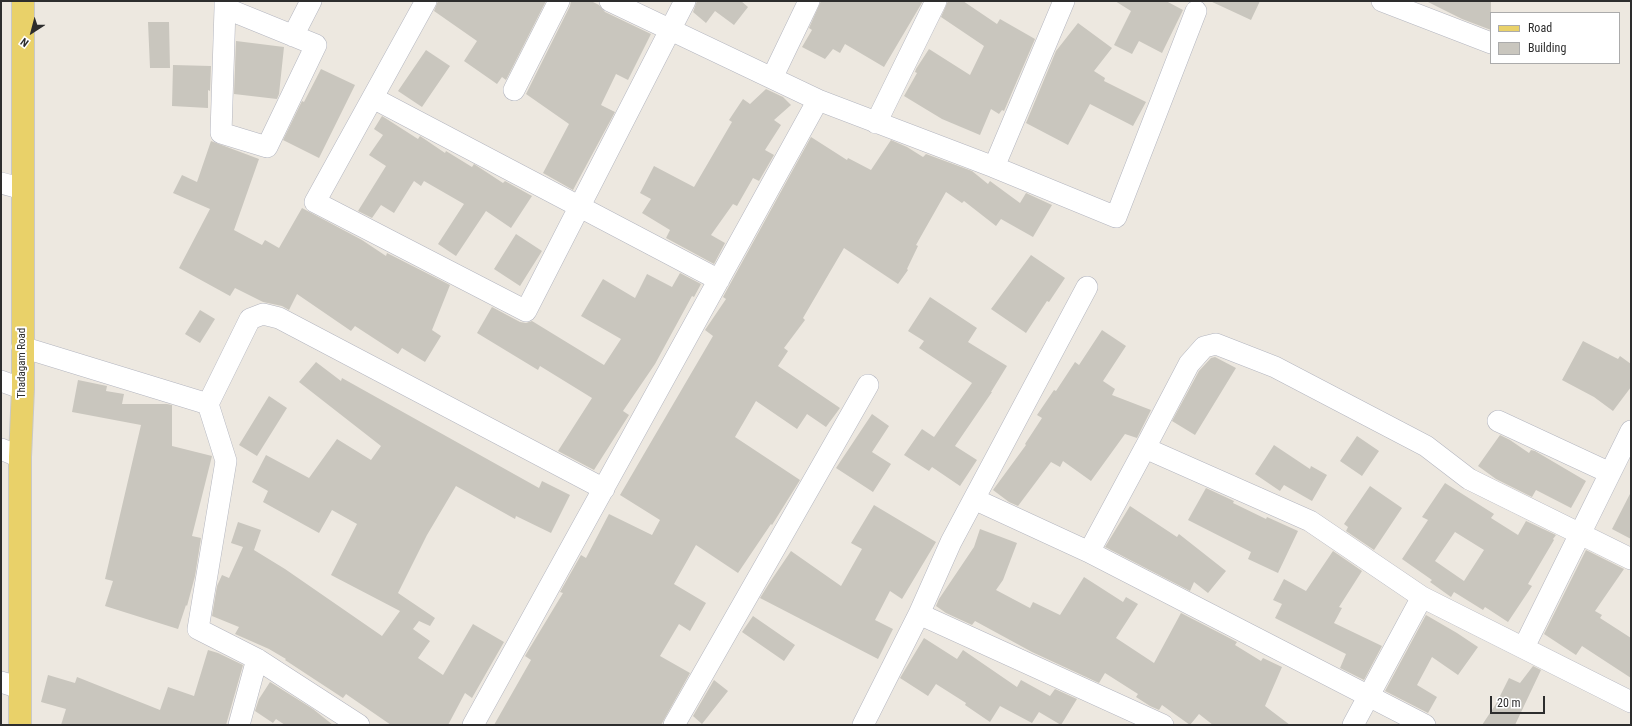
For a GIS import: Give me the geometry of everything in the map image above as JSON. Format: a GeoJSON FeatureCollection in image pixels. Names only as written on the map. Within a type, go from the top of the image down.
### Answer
{"type":"FeatureCollection","features":[{"type":"Feature","properties":{"kind":"main road","name":"Thadagam Road"},"geometry":{"type":"LineString","coordinates":[[20,725],[10,685],[10,453],[23,389],[23,1]]}},
{"type":"Feature","properties":{"kind":"street"},"geometry":{"type":"LineString","coordinates":[[293,36],[311,1]]}},
{"type":"Feature","properties":{"kind":"street"},"geometry":{"type":"LineString","coordinates":[[426,1],[315,202],[526,311],[685,1]]}},
{"type":"Feature","properties":{"kind":"street"},"geometry":{"type":"LineString","coordinates":[[514,90],[559,1]]}},
{"type":"Feature","properties":{"kind":"street"},"geometry":{"type":"LineString","coordinates":[[610,1],[818,100],[994,167],[1116,217],[1196,11]]}},
{"type":"Feature","properties":{"kind":"street"},"geometry":{"type":"LineString","coordinates":[[772,78],[809,1]]}},
{"type":"Feature","properties":{"kind":"street"},"geometry":{"type":"LineString","coordinates":[[876,123],[936,1]]}},
{"type":"Feature","properties":{"kind":"street"},"geometry":{"type":"LineString","coordinates":[[994,167],[1064,1]]}},
{"type":"Feature","properties":{"kind":"street"},"geometry":{"type":"LineString","coordinates":[[1382,1],[1490,42]]}},
{"type":"Feature","properties":{"kind":"street"},"geometry":{"type":"LineString","coordinates":[[225,4],[293,36],[316,44],[267,147],[221,133],[225,4]]}},
{"type":"Feature","properties":{"kind":"street"},"geometry":{"type":"LineString","coordinates":[[373,98],[719,280]]}},
{"type":"Feature","properties":{"kind":"street"},"geometry":{"type":"LineString","coordinates":[[473,725],[818,100]]}},
{"type":"Feature","properties":{"kind":"street"},"geometry":{"type":"LineString","coordinates":[[1,184],[23,189]]}},
{"type":"Feature","properties":{"kind":"street"},"geometry":{"type":"LineString","coordinates":[[863,725],[918,614],[951,542],[1087,287]]}},
{"type":"Feature","properties":{"kind":"street"},"geometry":{"type":"LineString","coordinates":[[359,725],[257,659],[198,629],[226,461],[208,404],[250,319],[263,314],[278,318],[604,489]]}},
{"type":"Feature","properties":{"kind":"street"},"geometry":{"type":"LineString","coordinates":[[1089,552],[1189,364],[1204,347],[1216,344],[1275,368],[1426,446],[1469,479],[1631,559]]}},
{"type":"Feature","properties":{"kind":"street"},"geometry":{"type":"LineString","coordinates":[[22,347],[208,404]]}},
{"type":"Feature","properties":{"kind":"street"},"geometry":{"type":"LineString","coordinates":[[1,381],[23,389]]}},
{"type":"Feature","properties":{"kind":"street"},"geometry":{"type":"LineString","coordinates":[[674,725],[868,385]]}},
{"type":"Feature","properties":{"kind":"street"},"geometry":{"type":"LineString","coordinates":[[1498,421],[1610,473]]}},
{"type":"Feature","properties":{"kind":"street"},"geometry":{"type":"LineString","coordinates":[[1524,648],[1631,431]]}},
{"type":"Feature","properties":{"kind":"street"},"geometry":{"type":"LineString","coordinates":[[1145,448],[1310,521],[1422,597],[1631,702]]}},
{"type":"Feature","properties":{"kind":"street"},"geometry":{"type":"LineString","coordinates":[[974,499],[1089,552],[1425,725]]}},
{"type":"Feature","properties":{"kind":"street"},"geometry":{"type":"LineString","coordinates":[[1353,725],[1422,597]]}},
{"type":"Feature","properties":{"kind":"street"},"geometry":{"type":"LineString","coordinates":[[918,614],[1163,725]]}},
{"type":"Feature","properties":{"kind":"street"},"geometry":{"type":"LineString","coordinates":[[239,725],[257,659]]}},
{"type":"Feature","properties":{"kind":"building"},"geometry":{"type":"Polygon","coordinates":[[[438,1],[546,1],[506,80],[502,77],[497,84],[464,61],[477,41],[434,11],[438,1]]]}},
{"type":"Feature","properties":{"kind":"building"},"geometry":{"type":"Polygon","coordinates":[[[571,1],[591,1],[599,5],[605,12],[651,34],[628,80],[616,74],[601,105],[615,112],[573,190],[543,173],[569,124],[526,94],[570,6],[571,1]]]}},
{"type":"Feature","properties":{"kind":"building"},"geometry":{"type":"Polygon","coordinates":[[[697,1],[741,1],[748,7],[734,25],[715,11],[706,23],[693,12],[697,1]]]}},
{"type":"Feature","properties":{"kind":"building"},"geometry":{"type":"Polygon","coordinates":[[[821,1],[923,1],[884,67],[845,44],[840,53],[833,49],[825,59],[802,47],[812,30],[809,28],[821,1]]]}},
{"type":"Feature","properties":{"kind":"building"},"geometry":{"type":"Polygon","coordinates":[[[948,1],[963,1],[997,24],[1000,19],[1035,39],[1004,111],[1002,110],[999,114],[991,109],[980,135],[942,119],[904,96],[917,73],[915,72],[916,69],[929,49],[970,75],[984,46],[941,17],[948,1]]]}},
{"type":"Feature","properties":{"kind":"building"},"geometry":{"type":"Polygon","coordinates":[[[1115,1],[1166,1],[1183,10],[1162,53],[1139,41],[1132,54],[1114,45],[1131,11],[1115,1]]]}},
{"type":"Feature","properties":{"kind":"building"},"geometry":{"type":"Polygon","coordinates":[[[1210,1],[1260,1],[1251,20],[1210,1]]]}},
{"type":"Feature","properties":{"kind":"building"},"geometry":{"type":"Polygon","coordinates":[[[1426,1],[1491,1],[1490,30],[1462,19],[1426,1]]]}},
{"type":"Feature","properties":{"kind":"building"},"geometry":{"type":"Polygon","coordinates":[[[148,22],[169,22],[170,68],[150,68],[148,22]]]}},
{"type":"Feature","properties":{"kind":"building"},"geometry":{"type":"Polygon","coordinates":[[[1078,23],[1112,48],[1094,71],[1105,78],[1104,81],[1146,102],[1133,126],[1090,104],[1068,145],[1026,123],[1056,51],[1078,23]]]}},
{"type":"Feature","properties":{"kind":"building"},"geometry":{"type":"Polygon","coordinates":[[[236,41],[284,47],[279,94],[277,99],[234,94],[236,41]]]}},
{"type":"Feature","properties":{"kind":"building"},"geometry":{"type":"Polygon","coordinates":[[[426,50],[450,66],[422,107],[398,91],[426,50]]]}},
{"type":"Feature","properties":{"kind":"building"},"geometry":{"type":"Polygon","coordinates":[[[173,65],[211,66],[210,91],[208,90],[208,108],[172,106],[173,65]]]}},
{"type":"Feature","properties":{"kind":"building"},"geometry":{"type":"Polygon","coordinates":[[[321,69],[355,85],[319,158],[283,140],[302,101],[304,102],[321,69]]]}},
{"type":"Feature","properties":{"kind":"building"},"geometry":{"type":"Polygon","coordinates":[[[766,89],[783,97],[791,105],[774,120],[781,125],[765,150],[774,155],[759,181],[753,178],[737,206],[733,204],[711,235],[725,243],[714,264],[666,238],[670,230],[642,213],[651,199],[640,193],[654,166],[694,187],[732,122],[729,120],[743,99],[750,104],[766,89]]]}},
{"type":"Feature","properties":{"kind":"building"},"geometry":{"type":"Polygon","coordinates":[[[382,116],[418,139],[420,136],[445,153],[446,151],[472,167],[474,164],[503,183],[505,181],[532,196],[511,228],[486,211],[456,256],[438,244],[464,204],[424,181],[421,186],[414,181],[394,213],[381,205],[372,218],[358,211],[386,166],[369,155],[383,135],[374,129],[382,116]]]}},
{"type":"Feature","properties":{"kind":"building"},"geometry":{"type":"Polygon","coordinates":[[[811,137],[847,160],[848,158],[871,170],[891,140],[907,147],[923,157],[926,154],[972,171],[988,184],[990,181],[1020,203],[1026,193],[1052,205],[1033,237],[1001,219],[996,226],[964,201],[962,203],[946,192],[916,245],[918,246],[907,269],[908,270],[898,284],[844,248],[803,318],[805,320],[784,348],[788,351],[778,366],[840,408],[826,427],[807,414],[797,429],[756,401],[735,437],[800,480],[772,525],[771,524],[738,573],[696,545],[674,584],[706,603],[690,631],[679,624],[660,656],[690,673],[661,725],[494,725],[531,660],[525,656],[563,593],[560,592],[581,555],[586,558],[609,514],[652,535],[660,520],[620,495],[713,336],[705,330],[726,299],[723,297],[811,137]]]}},
{"type":"Feature","properties":{"kind":"building"},"geometry":{"type":"Polygon","coordinates":[[[211,141],[259,159],[234,230],[262,245],[265,240],[279,248],[302,208],[362,240],[386,256],[387,253],[450,285],[432,330],[441,336],[425,362],[402,348],[398,354],[355,326],[351,331],[297,294],[289,310],[282,306],[263,302],[235,288],[230,296],[179,268],[210,209],[173,193],[182,175],[197,182],[211,141]]]}},
{"type":"Feature","properties":{"kind":"building"},"geometry":{"type":"Polygon","coordinates":[[[516,234],[542,251],[520,286],[494,269],[516,234]]]}},
{"type":"Feature","properties":{"kind":"building"},"geometry":{"type":"Polygon","coordinates":[[[1031,255],[1065,278],[1049,302],[1047,301],[1026,333],[991,309],[1031,255]]]}},
{"type":"Feature","properties":{"kind":"building"},"geometry":{"type":"Polygon","coordinates":[[[680,273],[701,284],[694,297],[692,296],[655,364],[623,411],[629,415],[594,470],[558,451],[592,398],[540,366],[538,370],[477,333],[492,307],[520,322],[526,323],[532,321],[604,365],[621,339],[581,316],[603,279],[635,298],[647,274],[672,287],[680,273]]]}},
{"type":"Feature","properties":{"kind":"building"},"geometry":{"type":"Polygon","coordinates":[[[930,297],[977,328],[968,342],[1007,366],[992,392],[955,446],[977,460],[960,486],[932,467],[929,471],[904,455],[922,429],[934,437],[972,383],[919,348],[924,341],[908,331],[930,297]]]}},
{"type":"Feature","properties":{"kind":"building"},"geometry":{"type":"Polygon","coordinates":[[[200,310],[215,319],[200,343],[185,334],[200,310]]]}},
{"type":"Feature","properties":{"kind":"building"},"geometry":{"type":"Polygon","coordinates":[[[1102,330],[1126,346],[1103,381],[1115,389],[1112,395],[1151,410],[1137,438],[1125,434],[1091,481],[1063,461],[1060,467],[1051,462],[1018,506],[1009,502],[993,490],[1026,445],[1025,444],[1042,418],[1037,415],[1054,390],[1056,391],[1075,362],[1079,365],[1102,330]]]}},
{"type":"Feature","properties":{"kind":"building"},"geometry":{"type":"Polygon","coordinates":[[[1583,341],[1618,359],[1620,356],[1631,364],[1631,387],[1613,411],[1594,397],[1562,380],[1583,341]]]}},
{"type":"Feature","properties":{"kind":"building"},"geometry":{"type":"Polygon","coordinates":[[[1215,357],[1236,368],[1195,435],[1172,421],[1199,371],[1211,358],[1215,357]]]}},
{"type":"Feature","properties":{"kind":"building"},"geometry":{"type":"Polygon","coordinates":[[[316,362],[341,381],[342,378],[539,488],[542,481],[570,495],[551,533],[516,516],[515,519],[456,486],[427,535],[398,593],[435,618],[430,626],[419,621],[413,629],[430,641],[418,658],[443,675],[473,624],[504,642],[472,698],[465,693],[448,725],[391,725],[346,694],[343,698],[269,649],[235,634],[239,627],[212,616],[217,586],[222,575],[229,578],[243,547],[231,543],[238,522],[261,530],[254,550],[285,569],[382,636],[400,611],[331,575],[357,524],[332,510],[319,533],[263,502],[268,491],[252,482],[266,455],[309,478],[337,439],[371,460],[381,446],[299,382],[316,362]]]}},
{"type":"Feature","properties":{"kind":"building"},"geometry":{"type":"Polygon","coordinates":[[[78,380],[107,386],[106,391],[124,394],[122,404],[172,405],[172,446],[212,456],[192,536],[201,538],[195,576],[187,606],[186,605],[178,629],[105,606],[113,581],[105,579],[141,425],[72,412],[78,380]]]}},
{"type":"Feature","properties":{"kind":"building"},"geometry":{"type":"Polygon","coordinates":[[[269,396],[287,408],[257,456],[239,445],[269,396]]]}},
{"type":"Feature","properties":{"kind":"building"},"geometry":{"type":"Polygon","coordinates":[[[872,414],[889,426],[872,452],[891,464],[873,492],[836,468],[872,414]]]}},
{"type":"Feature","properties":{"kind":"building"},"geometry":{"type":"Polygon","coordinates":[[[1500,435],[1529,453],[1531,450],[1535,451],[1586,481],[1571,508],[1536,490],[1532,497],[1496,479],[1478,466],[1500,435]]]}},
{"type":"Feature","properties":{"kind":"building"},"geometry":{"type":"Polygon","coordinates":[[[1357,436],[1379,451],[1362,476],[1340,461],[1357,436]]]}},
{"type":"Feature","properties":{"kind":"building"},"geometry":{"type":"Polygon","coordinates":[[[1274,445],[1310,469],[1311,466],[1327,475],[1312,501],[1284,485],[1280,491],[1255,474],[1274,445]]]}},
{"type":"Feature","properties":{"kind":"building"},"geometry":{"type":"Polygon","coordinates":[[[1445,483],[1494,514],[1491,518],[1518,535],[1526,521],[1556,535],[1528,584],[1532,586],[1508,622],[1485,607],[1483,610],[1454,592],[1451,597],[1430,582],[1432,580],[1402,559],[1428,520],[1422,517],[1445,483]],[[1455,532],[1435,561],[1464,581],[1484,550],[1455,532]]]}},
{"type":"Feature","properties":{"kind":"building"},"geometry":{"type":"Polygon","coordinates":[[[1370,486],[1402,508],[1374,550],[1346,531],[1348,527],[1344,524],[1370,486]]]}},
{"type":"Feature","properties":{"kind":"building"},"geometry":{"type":"Polygon","coordinates":[[[1206,488],[1234,501],[1233,503],[1266,519],[1267,517],[1298,531],[1278,573],[1248,559],[1251,552],[1188,520],[1206,488]]]}},
{"type":"Feature","properties":{"kind":"building"},"geometry":{"type":"Polygon","coordinates":[[[1631,492],[1631,539],[1612,529],[1631,492]]]}},
{"type":"Feature","properties":{"kind":"building"},"geometry":{"type":"Polygon","coordinates":[[[874,505],[936,542],[902,599],[890,591],[875,620],[893,629],[878,659],[760,598],[791,551],[841,586],[862,549],[851,543],[874,505]]]}},
{"type":"Feature","properties":{"kind":"building"},"geometry":{"type":"Polygon","coordinates":[[[1130,506],[1177,537],[1179,534],[1226,571],[1208,593],[1194,582],[1190,591],[1105,547],[1130,506]]]}},
{"type":"Feature","properties":{"kind":"building"},"geometry":{"type":"Polygon","coordinates":[[[980,529],[1017,543],[1003,580],[996,590],[1030,608],[1033,602],[1060,615],[1084,577],[1123,602],[1126,597],[1138,604],[1116,638],[1154,663],[1181,613],[1237,642],[1235,645],[1261,661],[1263,658],[1282,667],[1265,706],[1290,725],[1213,725],[1199,714],[1190,725],[1162,705],[1159,710],[1150,706],[1136,697],[1138,694],[1105,673],[1099,683],[1032,652],[975,621],[972,625],[946,613],[936,606],[939,599],[974,547],[980,529]]]}},
{"type":"Feature","properties":{"kind":"building"},"geometry":{"type":"Polygon","coordinates":[[[1586,550],[1624,569],[1595,611],[1602,615],[1600,618],[1631,638],[1631,678],[1582,646],[1576,655],[1544,634],[1586,550]]]}},
{"type":"Feature","properties":{"kind":"building"},"geometry":{"type":"Polygon","coordinates":[[[1333,551],[1362,571],[1339,607],[1342,608],[1334,623],[1382,646],[1364,680],[1340,668],[1346,654],[1275,618],[1282,604],[1273,600],[1284,579],[1306,591],[1333,551]]]}},
{"type":"Feature","properties":{"kind":"building"},"geometry":{"type":"Polygon","coordinates":[[[1426,615],[1478,647],[1458,675],[1432,657],[1417,685],[1437,697],[1428,713],[1385,691],[1426,615]]]}},
{"type":"Feature","properties":{"kind":"building"},"geometry":{"type":"Polygon","coordinates":[[[753,616],[795,645],[784,661],[742,632],[753,616]]]}},
{"type":"Feature","properties":{"kind":"building"},"geometry":{"type":"Polygon","coordinates":[[[924,638],[957,659],[963,650],[1017,687],[1021,680],[1050,696],[1055,689],[1077,699],[1061,725],[1039,712],[1032,723],[1000,706],[990,722],[965,705],[966,703],[936,684],[928,696],[900,678],[924,638]]]}},
{"type":"Feature","properties":{"kind":"building"},"geometry":{"type":"Polygon","coordinates":[[[208,650],[243,665],[226,725],[61,725],[66,709],[41,702],[48,675],[75,683],[77,677],[160,710],[168,687],[194,696],[208,650]]]}},
{"type":"Feature","properties":{"kind":"building"},"geometry":{"type":"Polygon","coordinates":[[[1533,666],[1541,670],[1515,725],[1482,725],[1496,704],[1509,678],[1520,683],[1533,666]]]}},
{"type":"Feature","properties":{"kind":"building"},"geometry":{"type":"Polygon","coordinates":[[[714,680],[728,691],[702,724],[693,716],[714,680]]]}},
{"type":"Feature","properties":{"kind":"building"},"geometry":{"type":"Polygon","coordinates":[[[270,682],[313,709],[333,725],[285,725],[276,719],[273,723],[255,711],[259,699],[270,682]]]}}]}
